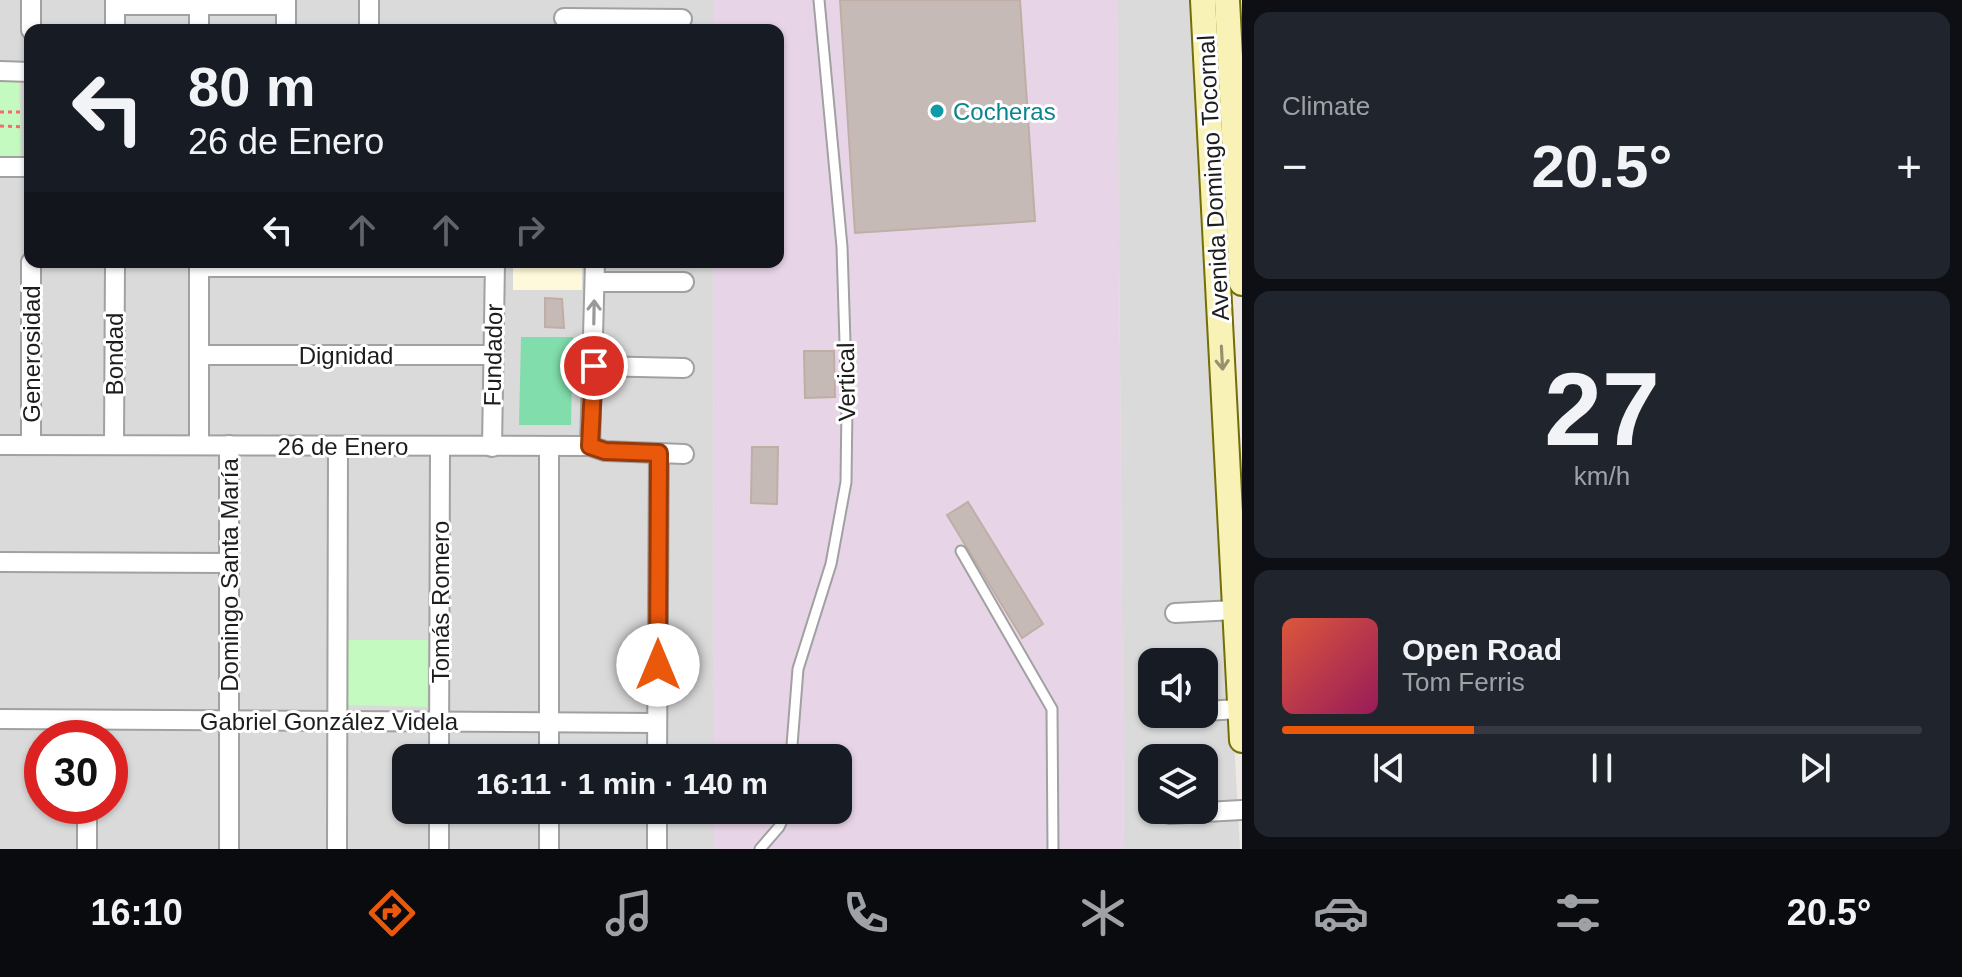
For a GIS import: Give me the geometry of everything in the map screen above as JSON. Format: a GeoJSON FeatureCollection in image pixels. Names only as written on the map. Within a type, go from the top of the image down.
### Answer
{"type":"FeatureCollection","features":[{"type":"Feature","properties":{"kind":"main road","name":"Avenida Domingo Tocornal"},"geometry":{"type":"LineString","coordinates":[[1203,0],[1242,283]]}},
{"type":"Feature","properties":{"kind":"main road","name":"Avenida Domingo Tocornal"},"geometry":{"type":"LineString","coordinates":[[1227,0],[1236,55],[1231,198],[1235,610],[1242,740]]}},
{"type":"Feature","properties":{"kind":"street"},"geometry":{"type":"LineString","coordinates":[[31,0],[31,24]]}},
{"type":"Feature","properties":{"kind":"street"},"geometry":{"type":"LineString","coordinates":[[369,0],[369,24]]}},
{"type":"Feature","properties":{"kind":"street"},"geometry":{"type":"LineString","coordinates":[[115,24],[115,2],[286,3],[286,24]]}},
{"type":"Feature","properties":{"kind":"street"},"geometry":{"type":"LineString","coordinates":[[199,3],[199,24]]}},
{"type":"Feature","properties":{"kind":"street"},"geometry":{"type":"LineString","coordinates":[[564,16],[682,19]]}},
{"type":"Feature","properties":{"kind":"street"},"geometry":{"type":"LineString","coordinates":[[0,71],[24,72]]}},
{"type":"Feature","properties":{"kind":"street"},"geometry":{"type":"LineString","coordinates":[[0,167],[24,167]]}},
{"type":"Feature","properties":{"kind":"street","name":"Generosidad"},"geometry":{"type":"LineString","coordinates":[[31,268],[31,445]]}},
{"type":"Feature","properties":{"kind":"street","name":"Bondad"},"geometry":{"type":"LineString","coordinates":[[114,445],[115,268]]}},
{"type":"Feature","properties":{"kind":"street"},"geometry":{"type":"LineString","coordinates":[[199,268],[199,445]]}},
{"type":"Feature","properties":{"kind":"street","name":"Fundador"},"geometry":{"type":"LineString","coordinates":[[492,447],[494,268]]}},
{"type":"Feature","properties":{"kind":"street"},"geometry":{"type":"LineString","coordinates":[[590,446],[595,268]]}},
{"type":"Feature","properties":{"kind":"street"},"geometry":{"type":"LineString","coordinates":[[595,282],[684,282]]}},
{"type":"Feature","properties":{"kind":"street","name":"Dignidad"},"geometry":{"type":"LineString","coordinates":[[199,355],[493,355]]}},
{"type":"Feature","properties":{"kind":"street"},"geometry":{"type":"LineString","coordinates":[[594,366],[684,368]]}},
{"type":"Feature","properties":{"kind":"street","name":"26 de Enero"},"geometry":{"type":"LineString","coordinates":[[0,445],[590,446],[605,451],[684,454]]}},
{"type":"Feature","properties":{"kind":"street","name":"Domingo Santa María"},"geometry":{"type":"LineString","coordinates":[[229,445],[229,849]]}},
{"type":"Feature","properties":{"kind":"street"},"geometry":{"type":"LineString","coordinates":[[337,849],[338,446]]}},
{"type":"Feature","properties":{"kind":"street","name":"Tomás Romero"},"geometry":{"type":"LineString","coordinates":[[439,744],[440,446]]}},
{"type":"Feature","properties":{"kind":"street"},"geometry":{"type":"LineString","coordinates":[[549,446],[549,744]]}},
{"type":"Feature","properties":{"kind":"street"},"geometry":{"type":"LineString","coordinates":[[657,744],[659,453]]}},
{"type":"Feature","properties":{"kind":"street"},"geometry":{"type":"LineString","coordinates":[[0,562],[229,563]]}},
{"type":"Feature","properties":{"kind":"street"},"geometry":{"type":"LineString","coordinates":[[1175,613],[1235,610]]}},
{"type":"Feature","properties":{"kind":"street"},"geometry":{"type":"LineString","coordinates":[[1218,710],[1240,709]]}},
{"type":"Feature","properties":{"kind":"street","name":"Gabriel González Videla"},"geometry":{"type":"LineString","coordinates":[[0,719],[24,722]]}},
{"type":"Feature","properties":{"kind":"street","name":"Gabriel González Videla"},"geometry":{"type":"LineString","coordinates":[[128,726],[229,720],[657,723]]}},
{"type":"Feature","properties":{"kind":"street"},"geometry":{"type":"LineString","coordinates":[[1218,811],[1242,810]]}},
{"type":"Feature","properties":{"kind":"street"},"geometry":{"type":"LineString","coordinates":[[87,824],[87,849]]}},
{"type":"Feature","properties":{"kind":"street"},"geometry":{"type":"LineString","coordinates":[[439,824],[439,849]]}},
{"type":"Feature","properties":{"kind":"street"},"geometry":{"type":"LineString","coordinates":[[549,824],[549,849]]}},
{"type":"Feature","properties":{"kind":"street"},"geometry":{"type":"LineString","coordinates":[[657,824],[657,849]]}},
{"type":"Feature","properties":{"kind":"lane","name":"Vertical"},"geometry":{"type":"LineString","coordinates":[[792,744],[798,669],[831,564],[846,482],[842,247],[819,0]]}},
{"type":"Feature","properties":{"kind":"lane"},"geometry":{"type":"LineString","coordinates":[[961,551],[1052,709],[1053,849]]}},
{"type":"Feature","properties":{"kind":"lane"},"geometry":{"type":"LineString","coordinates":[[760,849],[780,824]]}},
{"type":"Feature","properties":{"kind":"path"},"geometry":{"type":"LineString","coordinates":[[0,112],[24,112]]}},
{"type":"Feature","properties":{"kind":"path"},"geometry":{"type":"LineString","coordinates":[[0,126],[24,127]]}},
{"type":"Feature","properties":{"kind":"shaded area"},"geometry":{"type":"Polygon","coordinates":[[[0,0],[713,0],[713,24],[24,24],[24,268],[713,268],[714,744],[392,744],[392,824],[714,824],[714,849],[0,849],[0,0]]]}},
{"type":"Feature","properties":{"kind":"shaded area"},"geometry":{"type":"Polygon","coordinates":[[[713,0],[1117,0],[1124,849],[714,849],[714,824],[852,824],[852,744],[714,744],[713,268],[784,268],[784,24],[713,24],[713,0]]]}},
{"type":"Feature","properties":{"kind":"shaded area"},"geometry":{"type":"Polygon","coordinates":[[[1117,0],[1193,0],[1240,849],[1124,849],[1117,0]]]}},
{"type":"Feature","properties":{"kind":"shaded area"},"geometry":{"type":"Polygon","coordinates":[[[513,268],[582,268],[582,290],[513,290],[513,268]]]}},
{"type":"Feature","properties":{"kind":"green space"},"geometry":{"type":"Polygon","coordinates":[[[0,79],[20,79],[21,161],[0,162],[0,79]]]}},
{"type":"Feature","properties":{"kind":"green space"},"geometry":{"type":"Polygon","coordinates":[[[521,337],[573,337],[571,425],[519,425],[521,337]]]}},
{"type":"Feature","properties":{"kind":"green space"},"geometry":{"type":"Polygon","coordinates":[[[345,640],[428,640],[427,707],[345,705],[345,640]]]}},
{"type":"Feature","properties":{"kind":"building","name":"Cocheras"},"geometry":{"type":"Polygon","coordinates":[[[840,0],[1020,0],[1035,221],[855,233],[840,0]]]}},
{"type":"Feature","properties":{"kind":"building"},"geometry":{"type":"Polygon","coordinates":[[[545,298],[562,299],[564,328],[545,327],[545,298]]]}},
{"type":"Feature","properties":{"kind":"building"},"geometry":{"type":"Polygon","coordinates":[[[804,351],[834,351],[835,397],[805,398],[804,351]]]}},
{"type":"Feature","properties":{"kind":"building"},"geometry":{"type":"Polygon","coordinates":[[[752,447],[778,447],[777,504],[751,503],[752,447]]]}},
{"type":"Feature","properties":{"kind":"building"},"geometry":{"type":"Polygon","coordinates":[[[968,502],[1043,624],[1022,638],[947,515],[968,502]]]}},
{"type":"Feature","properties":{"kind":"place","name":"Cocheras"},"geometry":{"type":"Point","coordinates":[937,111]}},
{"type":"Feature","properties":{"kind":"route"},"geometry":{"type":"LineString","coordinates":[[594,366],[590,446],[605,451],[659,453],[658,665]]}}]}
